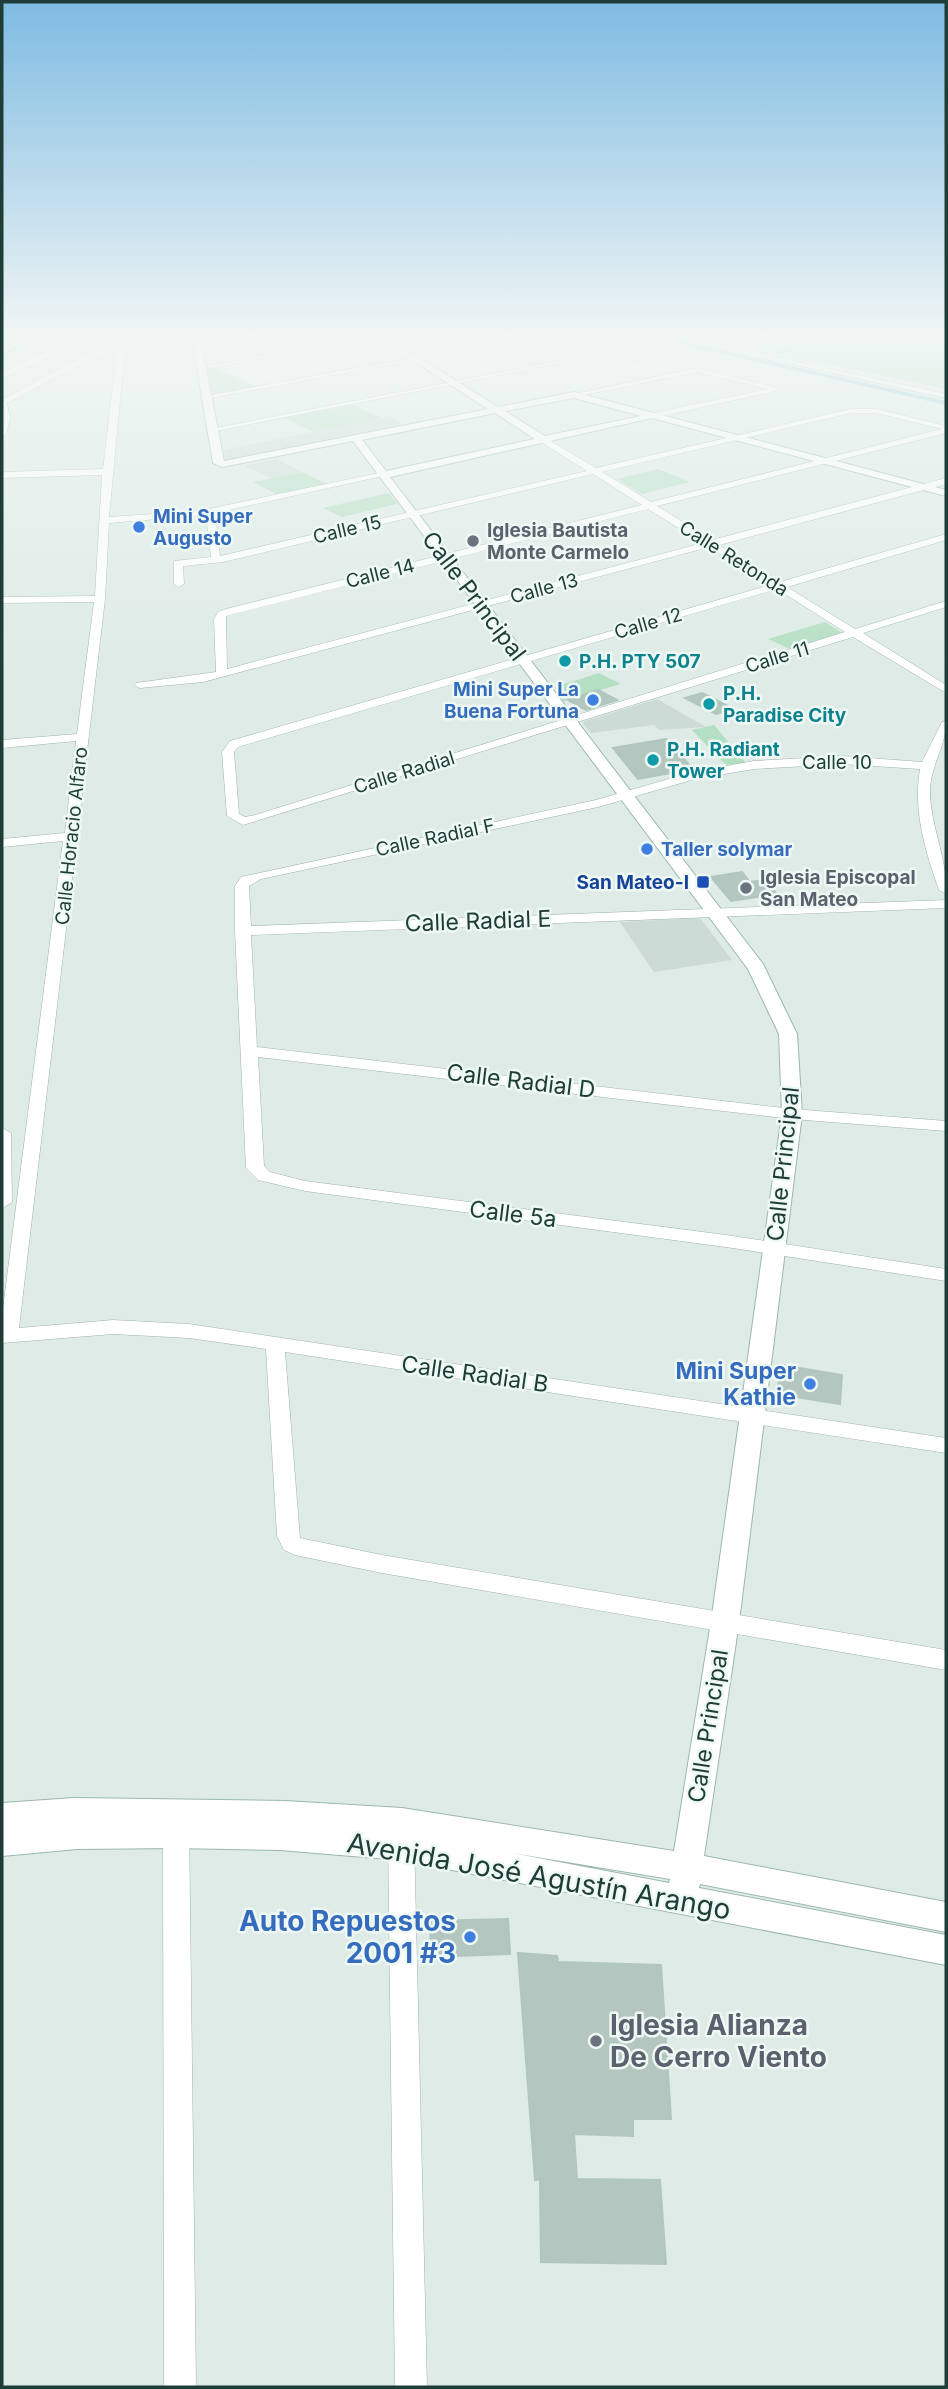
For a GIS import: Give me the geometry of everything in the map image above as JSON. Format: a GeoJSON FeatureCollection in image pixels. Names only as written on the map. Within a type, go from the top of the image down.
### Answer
{"type":"FeatureCollection","features":[{"type":"Feature","properties":{"kind":"street","name":"Calle Horacio Alfaro"},"geometry":{"type":"LineString","coordinates":[[6,1335],[100,599],[110,448]]}},
{"type":"Feature","properties":{"kind":"street"},"geometry":{"type":"LineString","coordinates":[[214,448],[217,460],[225,465],[308,448]]}},
{"type":"Feature","properties":{"kind":"street","name":"Calle Principal"},"geometry":{"type":"LineString","coordinates":[[363,448],[757,968],[782,1016],[792,1058],[792,1114],[725,1622],[682,1899]]}},
{"type":"Feature","properties":{"kind":"street"},"geometry":{"type":"LineString","coordinates":[[104,520],[210,512],[505,448]]}},
{"type":"Feature","properties":{"kind":"street","name":"Calle Retonda"},"geometry":{"type":"LineString","coordinates":[[558,448],[946,690]]}},
{"type":"Feature","properties":{"kind":"street","name":"Calle 15"},"geometry":{"type":"LineString","coordinates":[[178,584],[178,563],[216,560],[691,448]]}},
{"type":"Feature","properties":{"kind":"street"},"geometry":{"type":"LineString","coordinates":[[776,448],[946,494]]}},
{"type":"Feature","properties":{"kind":"street","name":"Calle 14"},"geometry":{"type":"LineString","coordinates":[[222,674],[219,619],[222,614],[877,448]]}},
{"type":"Feature","properties":{"kind":"street"},"geometry":{"type":"LineString","coordinates":[[2,475],[107,472]]}},
{"type":"Feature","properties":{"kind":"street","name":"Calle 13"},"geometry":{"type":"LineString","coordinates":[[140,685],[194,681],[222,674],[946,481]]}},
{"type":"Feature","properties":{"kind":"street"},"geometry":{"type":"LineString","coordinates":[[210,512],[216,560]]}},
{"type":"Feature","properties":{"kind":"street","name":"Calle 12"},"geometry":{"type":"LineString","coordinates":[[240,821],[233,816],[229,747],[946,537]]}},
{"type":"Feature","properties":{"kind":"street"},"geometry":{"type":"LineString","coordinates":[[2,600],[100,599]]}},
{"type":"Feature","properties":{"kind":"street","name":"Calle 11"},"geometry":{"type":"LineString","coordinates":[[568,721],[946,604]]}},
{"type":"Feature","properties":{"kind":"street","name":"Calle Radial"},"geometry":{"type":"LineString","coordinates":[[240,821],[258,818],[568,721]]}},
{"type":"Feature","properties":{"kind":"street"},"geometry":{"type":"LineString","coordinates":[[946,725],[926,766],[923,794],[927,838],[946,890]]}},
{"type":"Feature","properties":{"kind":"street"},"geometry":{"type":"LineString","coordinates":[[2,744],[81,737]]}},
{"type":"Feature","properties":{"kind":"street","name":"Calle 10"},"geometry":{"type":"LineString","coordinates":[[625,795],[754,765],[842,760],[926,766]]}},
{"type":"Feature","properties":{"kind":"street","name":"Calle Radial F"},"geometry":{"type":"LineString","coordinates":[[242,931],[242,886],[246,880],[625,795]]}},
{"type":"Feature","properties":{"kind":"street"},"geometry":{"type":"LineString","coordinates":[[2,843],[70,836]]}},
{"type":"Feature","properties":{"kind":"street","name":"Calle Radial E"},"geometry":{"type":"LineString","coordinates":[[242,931],[946,904]]}},
{"type":"Feature","properties":{"kind":"street"},"geometry":{"type":"LineString","coordinates":[[242,931],[250,1051]]}},
{"type":"Feature","properties":{"kind":"street","name":"Calle Radial D"},"geometry":{"type":"LineString","coordinates":[[250,1051],[792,1114],[946,1126]]}},
{"type":"Feature","properties":{"kind":"street","name":"Calle 5a"},"geometry":{"type":"LineString","coordinates":[[250,1051],[255,1168],[264,1177],[305,1186],[946,1275]]}},
{"type":"Feature","properties":{"kind":"street"},"geometry":{"type":"LineString","coordinates":[[3,1133],[4,1196],[27,1187]]}},
{"type":"Feature","properties":{"kind":"street","name":"Calle Radial B"},"geometry":{"type":"LineString","coordinates":[[6,1335],[113,1327],[189,1331],[946,1445]]}},
{"type":"Feature","properties":{"kind":"street"},"geometry":{"type":"LineString","coordinates":[[275,1345],[288,1536],[292,1544],[303,1549],[382,1564],[946,1660]]}},
{"type":"Feature","properties":{"kind":"street","name":"Avenida José Agustín Arango"},"geometry":{"type":"LineString","coordinates":[[2,1816],[74,1811],[280,1836],[401,1834],[686,1867],[946,1917]]}},
{"type":"Feature","properties":{"kind":"street"},"geometry":{"type":"LineString","coordinates":[[176,1824],[180,2387]]}},
{"type":"Feature","properties":{"kind":"street","name":"Avenida José Agustín Arango"},"geometry":{"type":"LineString","coordinates":[[2,1842],[176,1824]]}},
{"type":"Feature","properties":{"kind":"street"},"geometry":{"type":"LineString","coordinates":[[401,1834],[411,2387]]}},
{"type":"Feature","properties":{"kind":"street","name":"Avenida José Agustín Arango"},"geometry":{"type":"LineString","coordinates":[[401,1834],[682,1899],[946,1950]]}},
{"type":"Feature","properties":{"kind":"shaded area"},"geometry":{"type":"Polygon","coordinates":[[[231,448],[293,448],[226,462],[224,450],[231,448]]]}},
{"type":"Feature","properties":{"kind":"shaded area"},"geometry":{"type":"Polygon","coordinates":[[[277,459],[302,472],[270,478],[244,466],[277,459]]]}},
{"type":"Feature","properties":{"kind":"shaded area"},"geometry":{"type":"Polygon","coordinates":[[[657,699],[706,727],[659,730],[654,725],[591,733],[582,722],[657,699]]]}},
{"type":"Feature","properties":{"kind":"shaded area"},"geometry":{"type":"Polygon","coordinates":[[[700,918],[732,960],[654,972],[620,922],[700,918]]]}},
{"type":"Feature","properties":{"kind":"green space"},"geometry":{"type":"Polygon","coordinates":[[[658,469],[690,482],[642,494],[617,479],[658,469]]]}},
{"type":"Feature","properties":{"kind":"green space"},"geometry":{"type":"Polygon","coordinates":[[[302,472],[328,484],[278,495],[253,482],[302,472]]]}},
{"type":"Feature","properties":{"kind":"green space"},"geometry":{"type":"Polygon","coordinates":[[[389,493],[397,504],[342,517],[323,508],[389,493]]]}},
{"type":"Feature","properties":{"kind":"green space"},"geometry":{"type":"Polygon","coordinates":[[[825,622],[842,633],[790,649],[768,639],[825,622]]]}},
{"type":"Feature","properties":{"kind":"green space"},"geometry":{"type":"Polygon","coordinates":[[[599,673],[621,684],[563,701],[555,687],[599,673]]]}},
{"type":"Feature","properties":{"kind":"green space"},"geometry":{"type":"Polygon","coordinates":[[[714,725],[746,763],[726,765],[692,730],[714,725]]]}},
{"type":"Feature","properties":{"kind":"building","name":"Mini Super La Buena Fortuna"},"geometry":{"type":"Polygon","coordinates":[[[598,690],[617,700],[586,710],[568,700],[598,690]]]}},
{"type":"Feature","properties":{"kind":"building","name":"P.H. Paradise City"},"geometry":{"type":"Polygon","coordinates":[[[702,693],[734,709],[716,714],[685,698],[702,693]]]}},
{"type":"Feature","properties":{"kind":"building","name":"P.H. Radiant Tower"},"geometry":{"type":"Polygon","coordinates":[[[666,739],[693,769],[638,779],[613,748],[666,739]]]}},
{"type":"Feature","properties":{"kind":"building","name":"Iglesia Episcopal San Mateo"},"geometry":{"type":"Polygon","coordinates":[[[742,872],[750,882],[765,880],[777,894],[731,901],[711,877],[742,872]]]}},
{"type":"Feature","properties":{"kind":"building","name":"Mini Super Kathie"},"geometry":{"type":"Polygon","coordinates":[[[781,1365],[842,1375],[840,1404],[777,1394],[781,1365]]]}},
{"type":"Feature","properties":{"kind":"building","name":"Auto Repuestos 2001 #3"},"geometry":{"type":"Polygon","coordinates":[[[508,1919],[510,1954],[431,1957],[430,1921],[508,1919]]]}},
{"type":"Feature","properties":{"kind":"building","name":"Iglesia Alianza De Cerro Viento"},"geometry":{"type":"Polygon","coordinates":[[[518,1953],[557,1956],[558,1962],[661,1965],[671,2119],[633,2119],[633,2136],[574,2134],[577,2179],[660,2180],[666,2264],[541,2262],[540,2179],[535,2180],[518,1953]]]}},
{"type":"Feature","properties":{"kind":"place","name":"Mini Super Augusto"},"geometry":{"type":"Point","coordinates":[139,527]}},
{"type":"Feature","properties":{"kind":"place","name":"Iglesia Bautista Monte Carmelo"},"geometry":{"type":"Point","coordinates":[473,541]}},
{"type":"Feature","properties":{"kind":"place","name":"P.H. PTY 507"},"geometry":{"type":"Point","coordinates":[565,661]}},
{"type":"Feature","properties":{"kind":"place","name":"Mini Super La Buena Fortuna"},"geometry":{"type":"Point","coordinates":[593,700]}},
{"type":"Feature","properties":{"kind":"place","name":"P.H. Paradise City"},"geometry":{"type":"Point","coordinates":[709,704]}},
{"type":"Feature","properties":{"kind":"place","name":"P.H. Radiant Tower"},"geometry":{"type":"Point","coordinates":[653,760]}},
{"type":"Feature","properties":{"kind":"place","name":"Taller solymar"},"geometry":{"type":"Point","coordinates":[647,849]}},
{"type":"Feature","properties":{"kind":"place","name":"San Mateo-I"},"geometry":{"type":"Point","coordinates":[703,882]}},
{"type":"Feature","properties":{"kind":"place","name":"Iglesia Episcopal San Mateo"},"geometry":{"type":"Point","coordinates":[746,888]}},
{"type":"Feature","properties":{"kind":"place","name":"Mini Super Kathie"},"geometry":{"type":"Point","coordinates":[810,1384]}},
{"type":"Feature","properties":{"kind":"place","name":"Auto Repuestos 2001 #3"},"geometry":{"type":"Point","coordinates":[470,1937]}},
{"type":"Feature","properties":{"kind":"place","name":"Iglesia Alianza De Cerro Viento"},"geometry":{"type":"Point","coordinates":[596,2041]}}]}
